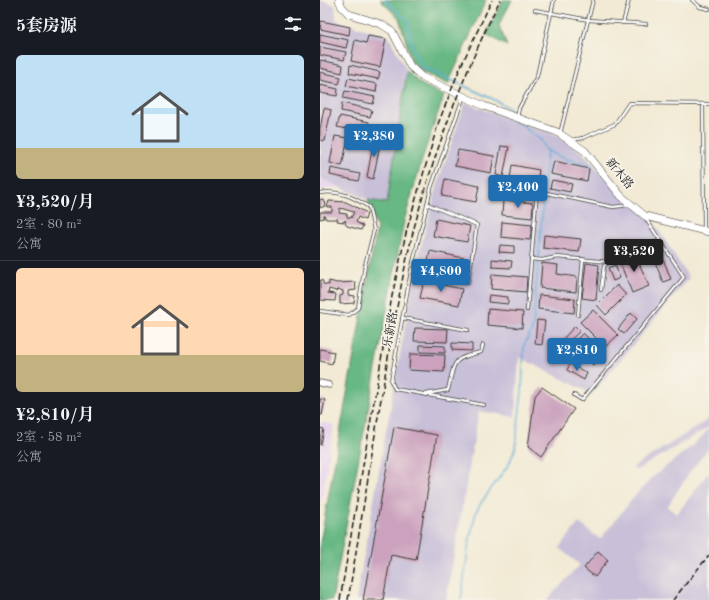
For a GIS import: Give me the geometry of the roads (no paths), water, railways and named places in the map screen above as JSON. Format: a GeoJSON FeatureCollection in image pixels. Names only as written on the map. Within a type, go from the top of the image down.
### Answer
{"type":"FeatureCollection","features":[{"type":"Feature","properties":{"kind":"street"},"geometry":{"type":"LineString","coordinates":[[339,0],[342,7],[349,14],[381,24],[392,31],[397,37],[407,61],[418,74],[463,96]]}},
{"type":"Feature","properties":{"kind":"street","name":"新木路"},"geometry":{"type":"LineString","coordinates":[[463,96],[484,106],[560,134],[585,151],[621,196],[645,216],[707,231]]}},
{"type":"Feature","properties":{"kind":"street"},"geometry":{"type":"LineString","coordinates":[[320,383],[329,385]]}},
{"type":"Feature","properties":{"kind":"lane"},"geometry":{"type":"LineString","coordinates":[[517,118],[519,108],[536,76],[554,0]]}},
{"type":"Feature","properties":{"kind":"lane"},"geometry":{"type":"LineString","coordinates":[[560,134],[593,0]]}},
{"type":"Feature","properties":{"kind":"lane"},"geometry":{"type":"LineString","coordinates":[[624,23],[629,0]]}},
{"type":"Feature","properties":{"kind":"lane"},"geometry":{"type":"LineString","coordinates":[[692,0],[700,7],[709,8]]}},
{"type":"Feature","properties":{"kind":"lane"},"geometry":{"type":"LineString","coordinates":[[536,10],[589,20],[646,24]]}},
{"type":"Feature","properties":{"kind":"lane","name":"乐新路"},"geometry":{"type":"LineString","coordinates":[[463,96],[427,204],[411,271],[391,381],[395,389],[484,406]]}},
{"type":"Feature","properties":{"kind":"lane"},"geometry":{"type":"LineString","coordinates":[[570,141],[583,138],[615,124],[629,103],[709,104]]}},
{"type":"Feature","properties":{"kind":"lane"},"geometry":{"type":"LineString","coordinates":[[703,104],[707,231]]}},
{"type":"Feature","properties":{"kind":"lane"},"geometry":{"type":"LineString","coordinates":[[527,310],[537,191],[613,207],[631,204]]}},
{"type":"Feature","properties":{"kind":"lane"},"geometry":{"type":"LineString","coordinates":[[320,193],[338,192],[349,195],[369,207],[374,230],[365,265],[358,308],[349,316],[320,311]]}},
{"type":"Feature","properties":{"kind":"lane"},"geometry":{"type":"LineString","coordinates":[[411,271],[468,283],[477,225],[427,204]]}},
{"type":"Feature","properties":{"kind":"lane"},"geometry":{"type":"LineString","coordinates":[[574,394],[582,400],[684,277],[659,242],[645,216]]}},
{"type":"Feature","properties":{"kind":"lane"},"geometry":{"type":"LineString","coordinates":[[601,290],[604,266],[615,258],[659,242]]}},
{"type":"Feature","properties":{"kind":"lane"},"geometry":{"type":"LineString","coordinates":[[531,259],[542,260],[557,257],[610,262]]}},
{"type":"Feature","properties":{"kind":"lane"},"geometry":{"type":"LineString","coordinates":[[578,314],[583,259]]}},
{"type":"Feature","properties":{"kind":"lane"},"geometry":{"type":"LineString","coordinates":[[402,318],[468,330]]}},
{"type":"Feature","properties":{"kind":"lane"},"geometry":{"type":"LineString","coordinates":[[424,394],[448,390],[455,362],[461,357],[481,352],[483,345]]}},
{"type":"Feature","properties":{"kind":"waterway"},"geometry":{"type":"LineString","coordinates":[[385,0],[408,21],[412,47],[422,67],[493,99],[509,108],[511,112]]}},
{"type":"Feature","properties":{"kind":"waterway"},"geometry":{"type":"LineString","coordinates":[[461,600],[469,543],[476,512],[509,464],[515,449],[522,392],[524,345],[533,328],[547,151],[541,140],[516,121]]}},
{"type":"Feature","properties":{"kind":"waterway"},"geometry":{"type":"LineString","coordinates":[[548,151],[565,159],[593,165]]}},
{"type":"Feature","properties":{"kind":"railway"},"geometry":{"type":"LineString","coordinates":[[340,600],[392,296],[407,229],[438,124],[460,68],[492,0]]}},
{"type":"Feature","properties":{"kind":"railway"},"geometry":{"type":"LineString","coordinates":[[348,600],[393,327],[414,228],[431,169],[451,112],[474,55],[500,0]]}},
{"type":"Feature","properties":{"kind":"railway"},"geometry":{"type":"LineString","coordinates":[[673,600],[709,555]]}}]}
